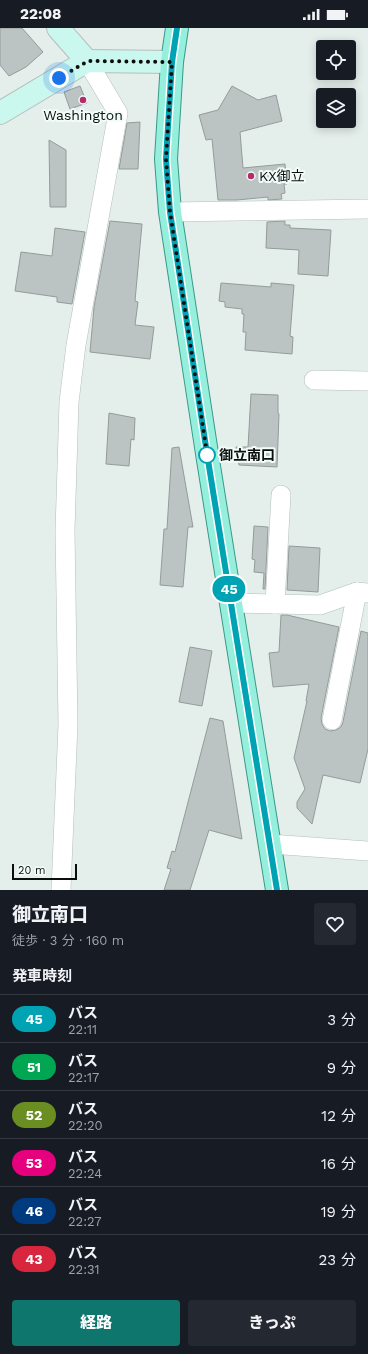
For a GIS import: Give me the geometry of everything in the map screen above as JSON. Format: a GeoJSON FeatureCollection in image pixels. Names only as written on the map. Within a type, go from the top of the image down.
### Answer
{"type":"FeatureCollection","features":[{"type":"Feature","properties":{"kind":"main road"},"geometry":{"type":"LineString","coordinates":[[58,28],[88,61]]}},
{"type":"Feature","properties":{"kind":"main road"},"geometry":{"type":"LineString","coordinates":[[177,28],[172,62],[166,159],[170,212],[277,890]]}},
{"type":"Feature","properties":{"kind":"main road"},"geometry":{"type":"LineString","coordinates":[[0,113],[88,61],[172,62]]}},
{"type":"Feature","properties":{"kind":"street"},"geometry":{"type":"LineString","coordinates":[[61,890],[68,724],[65,531],[69,402],[76,344],[118,113],[88,61]]}},
{"type":"Feature","properties":{"kind":"street"},"geometry":{"type":"LineString","coordinates":[[170,212],[368,211]]}},
{"type":"Feature","properties":{"kind":"street"},"geometry":{"type":"LineString","coordinates":[[314,380],[368,382]]}},
{"type":"Feature","properties":{"kind":"street"},"geometry":{"type":"LineString","coordinates":[[275,604],[281,495]]}},
{"type":"Feature","properties":{"kind":"street"},"geometry":{"type":"LineString","coordinates":[[231,603],[320,605],[363,592]]}},
{"type":"Feature","properties":{"kind":"street"},"geometry":{"type":"LineString","coordinates":[[332,720],[363,592]]}},
{"type":"Feature","properties":{"kind":"street"},"geometry":{"type":"LineString","coordinates":[[270,844],[368,851]]}},
{"type":"Feature","properties":{"kind":"building"},"geometry":{"type":"Polygon","coordinates":[[[0,28],[22,28],[43,52],[26,67],[9,76],[0,65],[0,28]]]}},
{"type":"Feature","properties":{"kind":"building"},"geometry":{"type":"Polygon","coordinates":[[[80,86],[87,103],[70,109],[64,92],[80,86]]]}},
{"type":"Feature","properties":{"kind":"building"},"geometry":{"type":"Polygon","coordinates":[[[232,86],[258,100],[276,95],[282,121],[240,132],[243,168],[285,164],[287,184],[284,184],[285,193],[281,194],[282,199],[268,200],[268,197],[218,200],[212,139],[206,140],[199,115],[218,110],[232,86]]]}},
{"type":"Feature","properties":{"kind":"building"},"geometry":{"type":"Polygon","coordinates":[[[140,122],[138,169],[119,169],[127,123],[140,122]]]}},
{"type":"Feature","properties":{"kind":"building"},"geometry":{"type":"Polygon","coordinates":[[[49,140],[66,150],[66,207],[50,207],[49,140]]]}},
{"type":"Feature","properties":{"kind":"building"},"geometry":{"type":"Polygon","coordinates":[[[110,221],[142,224],[135,301],[138,302],[135,325],[154,327],[150,359],[90,352],[94,307],[110,221]]]}},
{"type":"Feature","properties":{"kind":"building"},"geometry":{"type":"Polygon","coordinates":[[[285,221],[285,225],[290,225],[290,228],[331,230],[328,276],[298,274],[299,250],[266,248],[267,222],[285,221]]]}},
{"type":"Feature","properties":{"kind":"building"},"geometry":{"type":"Polygon","coordinates":[[[55,228],[85,232],[72,304],[57,302],[57,297],[15,291],[21,252],[52,256],[55,228]]]}},
{"type":"Feature","properties":{"kind":"building"},"geometry":{"type":"Polygon","coordinates":[[[221,283],[271,287],[271,283],[294,285],[290,336],[293,337],[292,354],[245,350],[246,332],[243,332],[244,314],[242,314],[242,309],[225,307],[225,302],[219,301],[221,283]]]}},
{"type":"Feature","properties":{"kind":"building"},"geometry":{"type":"Polygon","coordinates":[[[251,394],[278,395],[279,414],[277,467],[239,465],[236,447],[248,447],[251,394]]]}},
{"type":"Feature","properties":{"kind":"building"},"geometry":{"type":"Polygon","coordinates":[[[109,413],[135,418],[134,440],[131,439],[129,466],[106,464],[109,413]]]}},
{"type":"Feature","properties":{"kind":"building"},"geometry":{"type":"Polygon","coordinates":[[[179,447],[193,527],[188,527],[183,587],[160,585],[164,529],[167,529],[172,448],[179,447]]]}},
{"type":"Feature","properties":{"kind":"building"},"geometry":{"type":"Polygon","coordinates":[[[254,526],[268,527],[265,589],[263,589],[264,573],[254,572],[255,560],[252,559],[254,526]]]}},
{"type":"Feature","properties":{"kind":"building"},"geometry":{"type":"Polygon","coordinates":[[[289,546],[320,548],[318,592],[287,590],[289,546]]]}},
{"type":"Feature","properties":{"kind":"building"},"geometry":{"type":"Polygon","coordinates":[[[281,615],[287,615],[339,627],[321,718],[325,729],[330,731],[341,727],[343,722],[361,631],[368,633],[368,749],[360,783],[323,775],[312,824],[297,808],[297,802],[305,789],[294,758],[307,701],[309,684],[273,687],[269,653],[279,652],[281,615]]]}},
{"type":"Feature","properties":{"kind":"building"},"geometry":{"type":"Polygon","coordinates":[[[190,647],[212,651],[202,706],[179,702],[190,647]]]}},
{"type":"Feature","properties":{"kind":"building"},"geometry":{"type":"Polygon","coordinates":[[[210,718],[223,721],[242,839],[209,830],[190,890],[164,890],[171,869],[167,868],[172,851],[175,852],[210,718]]]}},
{"type":"Feature","properties":{"kind":"bus line","name":"45"},"geometry":{"type":"LineString","coordinates":[[177,28],[172,62],[166,159],[170,212],[277,890]]}},
{"type":"Feature","properties":{"kind":"place","name":"Washington"},"geometry":{"type":"Point","coordinates":[83,100]}},
{"type":"Feature","properties":{"kind":"place","name":"KX御立"},"geometry":{"type":"Point","coordinates":[251,176]}},
{"type":"Feature","properties":{"kind":"place","name":"御立南口"},"geometry":{"type":"Point","coordinates":[207,455]}},
{"type":"Feature","properties":{"kind":"route"},"geometry":{"type":"LineString","coordinates":[[59,78],[88,61],[172,62],[166,159],[170,212],[208,460],[207,455]]}}]}
